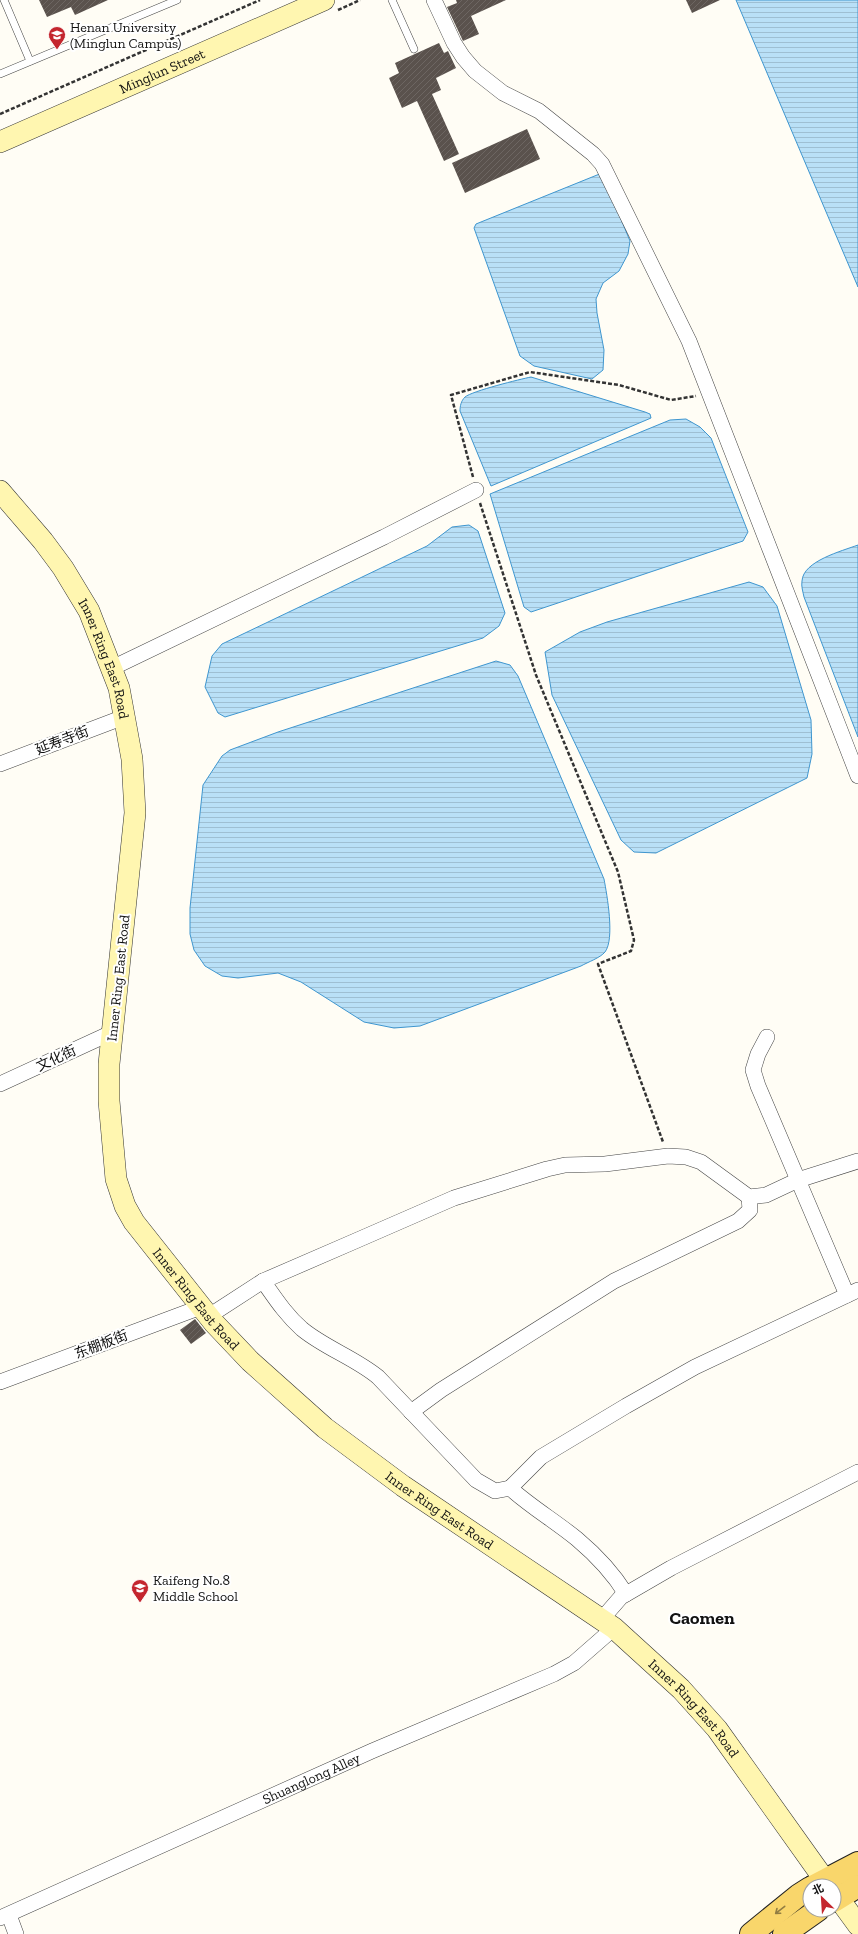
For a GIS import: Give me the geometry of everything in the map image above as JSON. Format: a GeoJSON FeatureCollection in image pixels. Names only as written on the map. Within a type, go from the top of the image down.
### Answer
{"type":"FeatureCollection","features":[{"type":"Feature","properties":{"kind":"main road"},"geometry":{"type":"LineString","coordinates":[[840,1878],[858,1863]]}},
{"type":"Feature","properties":{"kind":"main road"},"geometry":{"type":"LineString","coordinates":[[842,1888],[858,1886]]}},
{"type":"Feature","properties":{"kind":"main road"},"geometry":{"type":"LineString","coordinates":[[751,1934],[794,1899],[802,1897]]}},
{"type":"Feature","properties":{"kind":"main road"},"geometry":{"type":"LineString","coordinates":[[784,1934],[807,1918]]}},
{"type":"Feature","properties":{"kind":"street","name":"Minglun Street"},"geometry":{"type":"LineString","coordinates":[[0,130],[294,0]]}},
{"type":"Feature","properties":{"kind":"street","name":"Minglun Street"},"geometry":{"type":"LineString","coordinates":[[0,142],[324,0]]}},
{"type":"Feature","properties":{"kind":"street"},"geometry":{"type":"LineString","coordinates":[[434,0],[454,43],[475,71],[503,93],[538,111],[593,154],[602,164],[689,341],[858,776]]}},
{"type":"Feature","properties":{"kind":"street"},"geometry":{"type":"LineString","coordinates":[[112,668],[384,537],[476,490]]}},
{"type":"Feature","properties":{"kind":"street","name":"Inner Ring East Road"},"geometry":{"type":"LineString","coordinates":[[0,491],[20,513],[63,568],[89,611],[119,688],[132,759],[135,813],[109,1064],[109,1102],[116,1179],[119,1193],[134,1222],[205,1311],[250,1361],[325,1428],[403,1486],[515,1559],[608,1624],[681,1689],[717,1729],[818,1878]]}},
{"type":"Feature","properties":{"kind":"street","name":"延寿寺街"},"geometry":{"type":"LineString","coordinates":[[0,764],[124,717]]}},
{"type":"Feature","properties":{"kind":"street","name":"文化街"},"geometry":{"type":"LineString","coordinates":[[2,1077],[113,1032]]}},
{"type":"Feature","properties":{"kind":"street"},"geometry":{"type":"LineString","coordinates":[[263,1281],[291,1318],[303,1330],[364,1366],[378,1377],[476,1480],[495,1491],[510,1488],[541,1456],[694,1367],[852,1293],[798,1180],[753,1070],[758,1054],[767,1037]]}},
{"type":"Feature","properties":{"kind":"street","name":"东棚板街"},"geometry":{"type":"LineString","coordinates":[[0,1382],[205,1311],[263,1281],[454,1198],[565,1165],[605,1164],[668,1156],[686,1157],[701,1162],[749,1197]]}},
{"type":"Feature","properties":{"kind":"street"},"geometry":{"type":"LineString","coordinates":[[411,1412],[441,1390],[614,1281],[738,1221],[750,1210],[749,1197],[766,1195],[798,1180],[858,1161]]}},
{"type":"Feature","properties":{"kind":"street","name":"Shuanglong Alley"},"geometry":{"type":"LineString","coordinates":[[5,1917],[372,1751],[554,1674],[574,1663],[608,1624],[621,1597],[671,1568],[858,1472]]}},
{"type":"Feature","properties":{"kind":"street"},"geometry":{"type":"LineString","coordinates":[[510,1488],[524,1501],[576,1539],[614,1574],[626,1594]]}},
{"type":"Feature","properties":{"kind":"street","name":"Inner Ring East Road"},"geometry":{"type":"LineString","coordinates":[[842,1908],[858,1925]]}},
{"type":"Feature","properties":{"kind":"street"},"geometry":{"type":"LineString","coordinates":[[5,1917],[16,1934]]}},
{"type":"Feature","properties":{"kind":"lane"},"geometry":{"type":"LineString","coordinates":[[4,0],[30,61]]}},
{"type":"Feature","properties":{"kind":"lane"},"geometry":{"type":"LineString","coordinates":[[0,74],[177,0]]}},
{"type":"Feature","properties":{"kind":"lane"},"geometry":{"type":"LineString","coordinates":[[392,0],[414,48]]}},
{"type":"Feature","properties":{"kind":"path"},"geometry":{"type":"LineString","coordinates":[[0,114],[260,0]]}},
{"type":"Feature","properties":{"kind":"path"},"geometry":{"type":"LineString","coordinates":[[668,1156],[598,964],[631,951],[634,940],[618,872],[536,675],[476,490],[451,395],[530,372],[620,385],[671,400],[710,394]]}},
{"type":"Feature","properties":{"kind":"water"},"geometry":{"type":"Polygon","coordinates":[[[736,0],[858,0],[858,287],[736,0]]]}},
{"type":"Feature","properties":{"kind":"water"},"geometry":{"type":"Polygon","coordinates":[[[602,173],[630,241],[628,254],[619,271],[603,283],[596,299],[604,350],[603,370],[592,379],[534,366],[520,356],[474,228],[476,224],[602,173]]]}},
{"type":"Feature","properties":{"kind":"water"},"geometry":{"type":"Polygon","coordinates":[[[531,377],[645,412],[650,414],[651,418],[491,486],[460,411],[461,404],[465,397],[469,394],[531,377]]]}},
{"type":"Feature","properties":{"kind":"water"},"geometry":{"type":"Polygon","coordinates":[[[686,419],[700,427],[711,438],[748,532],[743,541],[531,612],[524,607],[490,494],[670,420],[686,419]]]}},
{"type":"Feature","properties":{"kind":"water"},"geometry":{"type":"Polygon","coordinates":[[[469,525],[478,531],[505,613],[499,626],[483,638],[225,717],[218,713],[205,687],[212,656],[222,644],[427,546],[452,527],[469,525]]]}},
{"type":"Feature","properties":{"kind":"water"},"geometry":{"type":"Polygon","coordinates":[[[858,545],[858,737],[804,597],[802,581],[804,574],[816,562],[858,545]]]}},
{"type":"Feature","properties":{"kind":"water"},"geometry":{"type":"Polygon","coordinates":[[[749,582],[763,587],[777,606],[811,720],[812,754],[807,778],[656,853],[634,852],[621,840],[552,695],[545,652],[580,632],[607,622],[749,582]]]}},
{"type":"Feature","properties":{"kind":"water"},"geometry":{"type":"Polygon","coordinates":[[[496,661],[510,665],[518,676],[604,879],[610,927],[608,946],[605,952],[581,966],[420,1026],[394,1028],[364,1022],[301,982],[278,973],[238,978],[222,976],[205,966],[194,950],[190,934],[190,908],[203,785],[222,756],[230,750],[278,732],[496,661]]]}},
{"type":"Feature","properties":{"kind":"building"},"geometry":{"type":"Polygon","coordinates":[[[39,0],[108,0],[75,15],[71,7],[47,17],[39,0]]]}},
{"type":"Feature","properties":{"kind":"building"},"geometry":{"type":"Polygon","coordinates":[[[456,0],[506,0],[471,16],[479,34],[463,41],[447,7],[457,3],[456,0]]]}},
{"type":"Feature","properties":{"kind":"building"},"geometry":{"type":"Polygon","coordinates":[[[686,0],[720,0],[692,13],[686,0]]]}},
{"type":"Feature","properties":{"kind":"building"},"geometry":{"type":"Polygon","coordinates":[[[439,43],[444,53],[448,51],[456,68],[436,78],[441,90],[432,94],[459,154],[444,161],[417,101],[402,108],[389,78],[399,73],[395,63],[439,43]]]}},
{"type":"Feature","properties":{"kind":"building"},"geometry":{"type":"Polygon","coordinates":[[[527,129],[540,159],[465,193],[452,163],[527,129]]]}},
{"type":"Feature","properties":{"kind":"building"},"geometry":{"type":"Polygon","coordinates":[[[195,1319],[206,1333],[191,1344],[180,1330],[195,1319]]]}},
{"type":"Feature","properties":{"kind":"place","name":"Henan University (Minglun Campus)"},"geometry":{"type":"Point","coordinates":[57,50]}},
{"type":"Feature","properties":{"kind":"place","name":"Kaifeng No.8 Middle School"},"geometry":{"type":"Point","coordinates":[140,1603]}},
{"type":"Feature","properties":{"kind":"district","name":"Caomen"},"geometry":{"type":"Point","coordinates":[702,1618]}}]}
